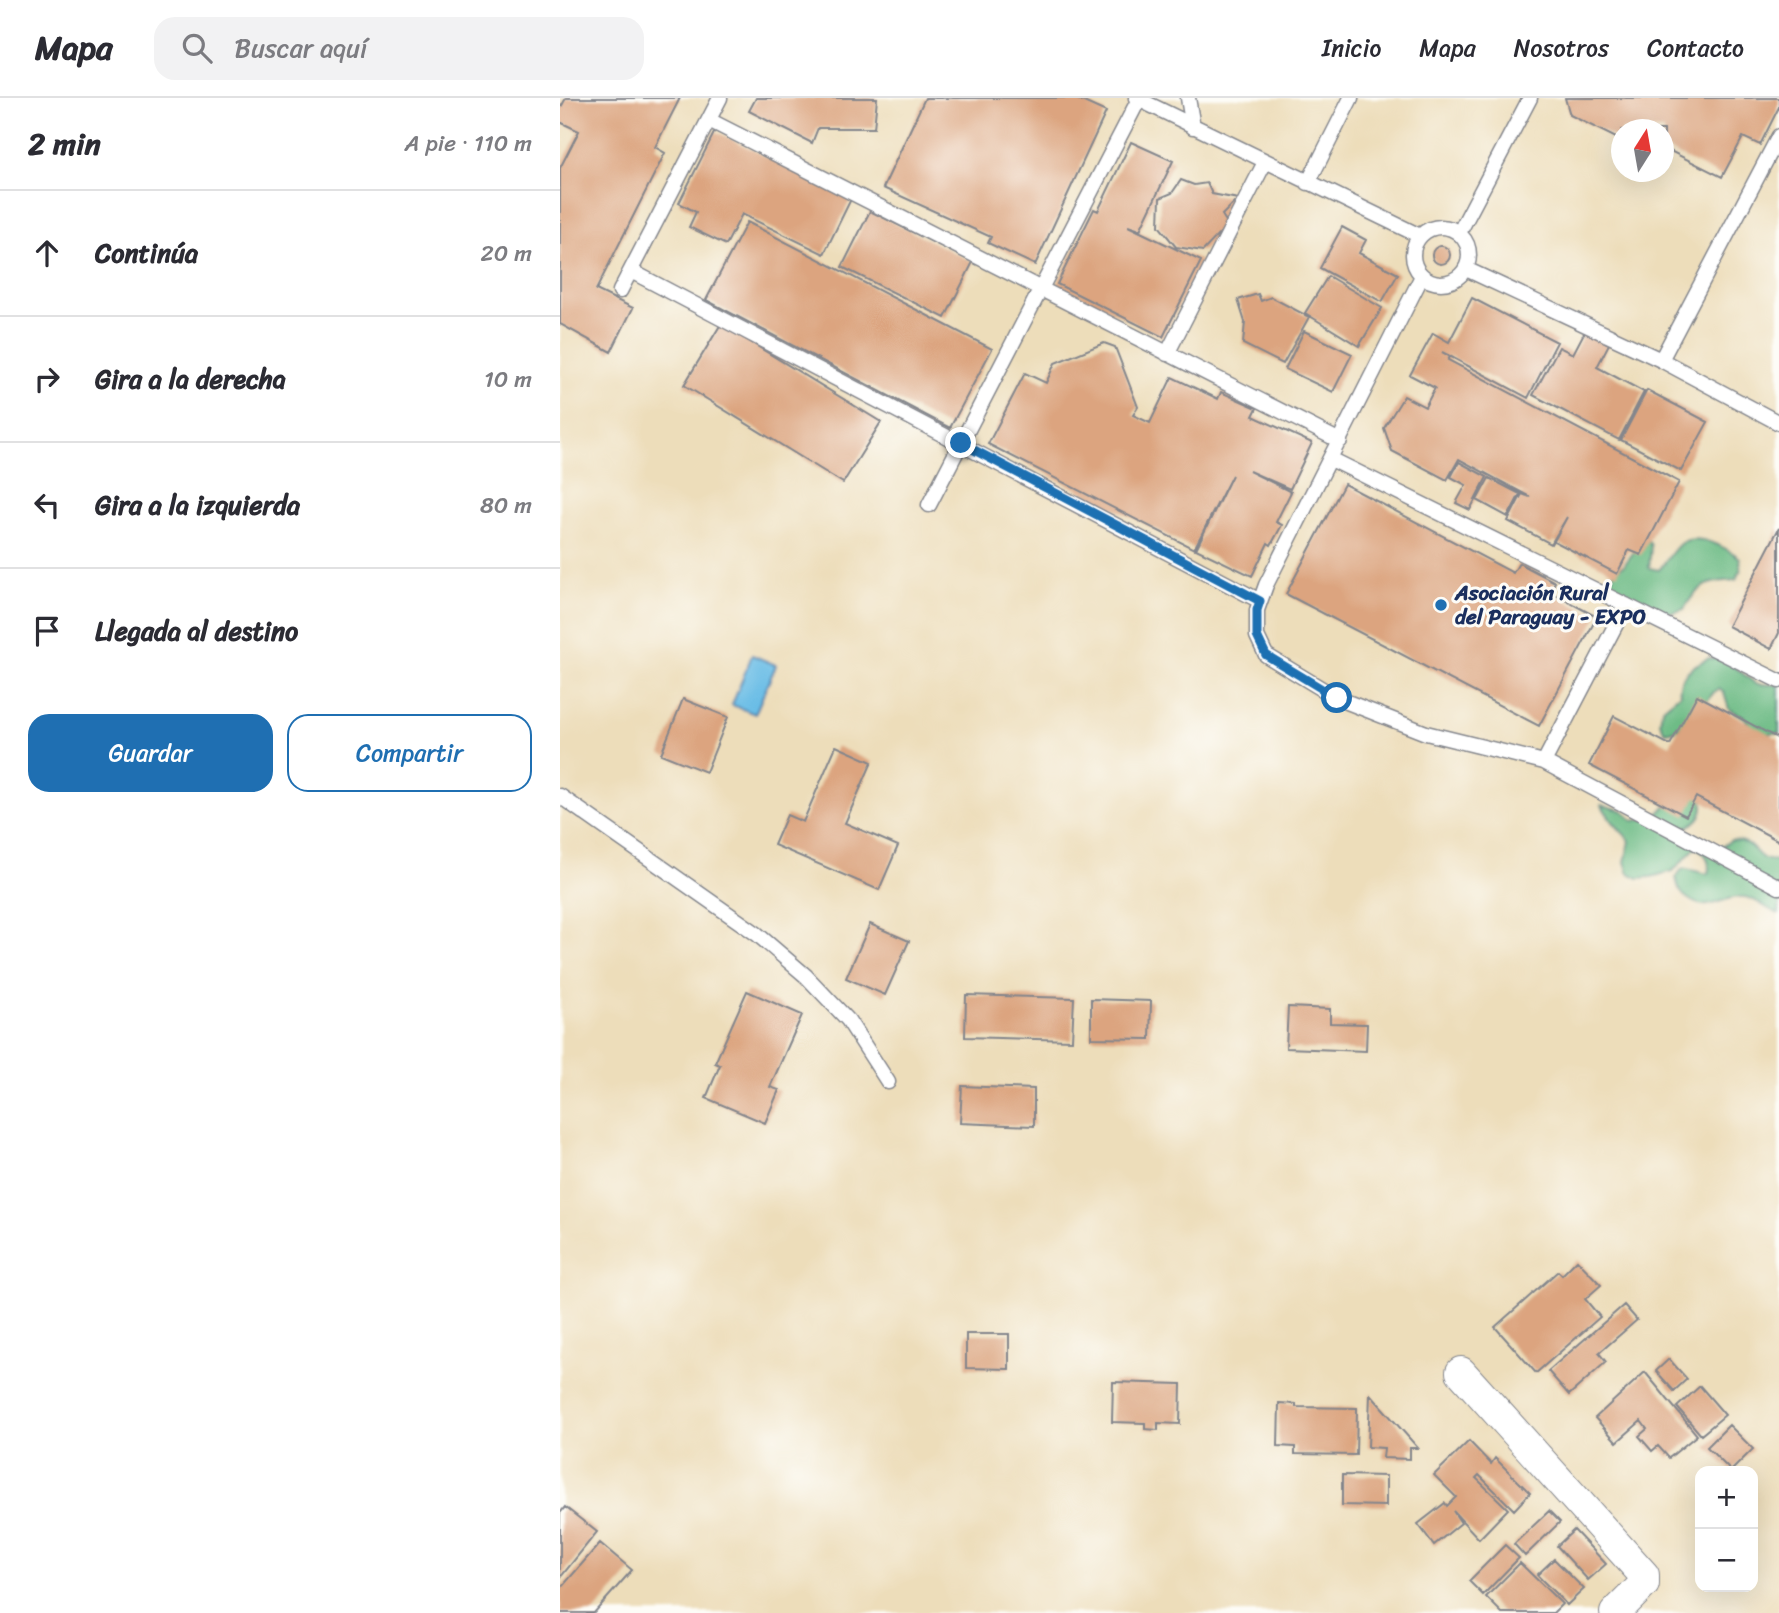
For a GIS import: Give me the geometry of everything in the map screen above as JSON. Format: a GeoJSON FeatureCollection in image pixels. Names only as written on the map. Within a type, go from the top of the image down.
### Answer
{"type":"FeatureCollection","features":[{"type":"Feature","properties":{"kind":"street"},"geometry":{"type":"LineString","coordinates":[[1461,1372],[1644,1575],[1644,1584],[1615,1613]]}},
{"type":"Feature","properties":{"kind":"lane"},"geometry":{"type":"LineString","coordinates":[[621,291],[720,98]]}},
{"type":"Feature","properties":{"kind":"lane"},"geometry":{"type":"LineString","coordinates":[[1188,98],[1192,127]]}},
{"type":"Feature","properties":{"kind":"lane"},"geometry":{"type":"LineString","coordinates":[[1308,183],[1351,98]]}},
{"type":"Feature","properties":{"kind":"lane"},"geometry":{"type":"LineString","coordinates":[[1459,233],[1529,98]]}},
{"type":"Feature","properties":{"kind":"lane"},"geometry":{"type":"LineString","coordinates":[[929,505],[1041,291],[1137,99],[1420,236]]}},
{"type":"Feature","properties":{"kind":"lane"},"geometry":{"type":"LineString","coordinates":[[709,120],[1340,441]]}},
{"type":"Feature","properties":{"kind":"lane"},"geometry":{"type":"LineString","coordinates":[[1661,360],[1779,136]]}},
{"type":"Feature","properties":{"kind":"lane"},"geometry":{"type":"LineString","coordinates":[[1167,354],[1265,162]]}},
{"type":"Feature","properties":{"kind":"lane"},"geometry":{"type":"LineString","coordinates":[[1444,226],[1459,233],[1470,253],[1461,275],[1446,283],[1429,281],[1422,276],[1413,261],[1413,252],[1420,236],[1427,230],[1444,226]]}},
{"type":"Feature","properties":{"kind":"lane"},"geometry":{"type":"LineString","coordinates":[[1466,268],[1661,360],[1779,423]]}},
{"type":"Feature","properties":{"kind":"lane"},"geometry":{"type":"LineString","coordinates":[[631,271],[1260,601]]}},
{"type":"Feature","properties":{"kind":"lane"},"geometry":{"type":"LineString","coordinates":[[1422,276],[1266,585],[1257,610],[1257,636],[1266,655],[1337,698],[1426,733],[1544,762],[1779,887]]}},
{"type":"Feature","properties":{"kind":"lane"},"geometry":{"type":"LineString","coordinates":[[1331,459],[1779,681]]}},
{"type":"Feature","properties":{"kind":"lane"},"geometry":{"type":"LineString","coordinates":[[1544,762],[1626,605]]}},
{"type":"Feature","properties":{"kind":"lane"},"geometry":{"type":"LineString","coordinates":[[560,796],[757,934],[806,976],[848,1020],[888,1082]]}},
{"type":"Feature","properties":{"kind":"green space"},"geometry":{"type":"Polygon","coordinates":[[[1646,536],[1651,546],[1649,568],[1659,570],[1681,543],[1695,539],[1720,546],[1740,558],[1741,570],[1736,580],[1710,583],[1699,589],[1684,609],[1676,611],[1665,612],[1639,600],[1615,596],[1610,583],[1614,572],[1624,565],[1646,536]]]}},
{"type":"Feature","properties":{"kind":"green space"},"geometry":{"type":"Polygon","coordinates":[[[1709,658],[1727,661],[1756,684],[1779,685],[1779,733],[1760,737],[1744,717],[1729,709],[1724,693],[1719,689],[1687,723],[1665,732],[1660,722],[1662,709],[1680,694],[1684,676],[1709,658]]]}},
{"type":"Feature","properties":{"kind":"green space"},"geometry":{"type":"Polygon","coordinates":[[[1681,790],[1701,794],[1703,806],[1698,820],[1683,829],[1720,848],[1731,840],[1740,841],[1766,860],[1779,860],[1779,914],[1744,897],[1711,905],[1697,904],[1687,898],[1680,890],[1676,877],[1683,868],[1708,874],[1707,858],[1696,847],[1673,871],[1638,878],[1629,873],[1625,862],[1630,841],[1602,805],[1624,811],[1633,821],[1655,817],[1681,790]]]}},
{"type":"Feature","properties":{"kind":"water"},"geometry":{"type":"Polygon","coordinates":[[[752,655],[776,665],[755,714],[732,705],[752,655]]]}},
{"type":"Feature","properties":{"kind":"building"},"geometry":{"type":"Polygon","coordinates":[[[566,98],[680,98],[655,147],[665,153],[596,290],[633,308],[611,352],[560,324],[560,168],[579,131],[560,122],[560,109],[566,98]]]}},
{"type":"Feature","properties":{"kind":"building"},"geometry":{"type":"Polygon","coordinates":[[[756,98],[877,98],[874,128],[818,128],[812,143],[749,111],[756,98]]]}},
{"type":"Feature","properties":{"kind":"building"},"geometry":{"type":"Polygon","coordinates":[[[925,98],[1075,98],[1106,112],[1035,265],[988,243],[991,237],[883,188],[925,98]]]}},
{"type":"Feature","properties":{"kind":"building"},"geometry":{"type":"Polygon","coordinates":[[[1565,98],[1779,98],[1779,107],[1760,145],[1743,137],[1722,177],[1674,153],[1674,119],[1611,119],[1611,136],[1570,115],[1565,98]]]}},
{"type":"Feature","properties":{"kind":"building"},"geometry":{"type":"Polygon","coordinates":[[[715,131],[851,199],[824,254],[742,214],[726,245],[689,227],[696,212],[679,203],[715,131]]]}},
{"type":"Feature","properties":{"kind":"building"},"geometry":{"type":"Polygon","coordinates":[[[1131,142],[1173,161],[1140,230],[1128,226],[1201,261],[1163,337],[1057,284],[1094,209],[1098,211],[1131,142]]]}},
{"type":"Feature","properties":{"kind":"building"},"geometry":{"type":"Polygon","coordinates":[[[1181,180],[1194,185],[1207,183],[1212,194],[1238,199],[1222,215],[1227,223],[1222,231],[1203,251],[1176,247],[1159,226],[1160,198],[1172,193],[1181,180]]]}},
{"type":"Feature","properties":{"kind":"building"},"geometry":{"type":"Polygon","coordinates":[[[870,211],[973,262],[945,318],[842,267],[870,211]]]}},
{"type":"Feature","properties":{"kind":"building"},"geometry":{"type":"Polygon","coordinates":[[[747,222],[992,349],[950,428],[706,300],[747,222]]]}},
{"type":"Feature","properties":{"kind":"building"},"geometry":{"type":"Polygon","coordinates":[[[1342,227],[1366,240],[1359,253],[1398,274],[1382,302],[1320,268],[1342,227]]]}},
{"type":"Feature","properties":{"kind":"building"},"geometry":{"type":"Polygon","coordinates":[[[1441,246],[1447,249],[1450,255],[1447,261],[1441,264],[1435,261],[1432,255],[1435,249],[1441,246]]]}},
{"type":"Feature","properties":{"kind":"building"},"geometry":{"type":"Polygon","coordinates":[[[1328,276],[1382,308],[1359,346],[1305,313],[1328,276]]]}},
{"type":"Feature","properties":{"kind":"building"},"geometry":{"type":"Polygon","coordinates":[[[1258,294],[1261,301],[1271,297],[1309,317],[1283,364],[1243,344],[1245,322],[1238,300],[1258,294]]]}},
{"type":"Feature","properties":{"kind":"building","name":"Asociación Rural del Paraguay - EXPO"},"geometry":{"type":"Polygon","coordinates":[[[1472,298],[1557,342],[1528,398],[1442,352],[1450,357],[1448,360],[1679,482],[1641,555],[1629,550],[1617,574],[1554,541],[1567,517],[1551,544],[1508,521],[1522,494],[1530,497],[1459,459],[1447,480],[1392,451],[1384,428],[1404,396],[1425,407],[1435,388],[1410,375],[1433,333],[1449,342],[1472,298]]]}},
{"type":"Feature","properties":{"kind":"building"},"geometry":{"type":"Polygon","coordinates":[[[721,324],[881,422],[843,483],[684,385],[721,324]]]}},
{"type":"Feature","properties":{"kind":"building"},"geometry":{"type":"Polygon","coordinates":[[[1304,331],[1352,354],[1333,392],[1285,369],[1304,331]]]}},
{"type":"Feature","properties":{"kind":"building"},"geometry":{"type":"Polygon","coordinates":[[[1585,331],[1609,344],[1597,367],[1644,392],[1619,440],[1533,395],[1559,347],[1573,354],[1585,331]]]}},
{"type":"Feature","properties":{"kind":"building"},"geometry":{"type":"Polygon","coordinates":[[[1104,343],[1115,347],[1138,407],[1133,415],[1150,423],[1172,377],[1218,399],[1221,392],[1257,408],[1253,416],[1312,443],[1290,489],[1249,471],[1291,492],[1276,522],[1282,525],[1271,545],[1268,543],[1252,576],[1196,549],[1232,475],[1194,549],[988,444],[1025,373],[1046,383],[1055,363],[1104,343]]]}},
{"type":"Feature","properties":{"kind":"building"},"geometry":{"type":"Polygon","coordinates":[[[1647,390],[1708,422],[1681,471],[1621,440],[1647,390]]]}},
{"type":"Feature","properties":{"kind":"building"},"geometry":{"type":"Polygon","coordinates":[[[1459,462],[1487,477],[1470,510],[1456,503],[1466,485],[1451,477],[1459,462]]]}},
{"type":"Feature","properties":{"kind":"building"},"geometry":{"type":"Polygon","coordinates":[[[1489,478],[1520,494],[1508,517],[1477,500],[1489,478]]]}},
{"type":"Feature","properties":{"kind":"building","name":"Asociación Rural del Paraguay - EXPO"},"geometry":{"type":"Polygon","coordinates":[[[1344,484],[1513,573],[1519,563],[1555,582],[1550,592],[1597,617],[1539,726],[1286,594],[1344,484]]]}},
{"type":"Feature","properties":{"kind":"building"},"geometry":{"type":"Polygon","coordinates":[[[1779,528],[1779,633],[1771,649],[1728,626],[1779,528]]]}},
{"type":"Feature","properties":{"kind":"building"},"geometry":{"type":"Polygon","coordinates":[[[1697,695],[1779,739],[1779,841],[1696,797],[1686,816],[1589,765],[1614,716],[1670,745],[1697,695]]]}},
{"type":"Feature","properties":{"kind":"building"},"geometry":{"type":"Polygon","coordinates":[[[683,699],[728,717],[706,772],[661,754],[683,699]]]}},
{"type":"Feature","properties":{"kind":"building"},"geometry":{"type":"Polygon","coordinates":[[[836,746],[872,762],[845,823],[898,846],[879,890],[774,845],[787,815],[803,822],[836,746]]]}},
{"type":"Feature","properties":{"kind":"building"},"geometry":{"type":"Polygon","coordinates":[[[870,924],[909,941],[885,995],[846,978],[870,924]]]}},
{"type":"Feature","properties":{"kind":"building"},"geometry":{"type":"Polygon","coordinates":[[[747,991],[802,1015],[770,1087],[779,1090],[765,1123],[706,1098],[720,1065],[715,1063],[747,991]]]}},
{"type":"Feature","properties":{"kind":"building"},"geometry":{"type":"Polygon","coordinates":[[[966,995],[1074,998],[1072,1040],[965,1037],[966,995]]]}},
{"type":"Feature","properties":{"kind":"building"},"geometry":{"type":"Polygon","coordinates":[[[1091,999],[1151,1001],[1150,1039],[1091,1038],[1091,999]]]}},
{"type":"Feature","properties":{"kind":"building"},"geometry":{"type":"Polygon","coordinates":[[[1288,1007],[1330,1009],[1330,1023],[1367,1024],[1366,1051],[1286,1048],[1288,1007]]]}},
{"type":"Feature","properties":{"kind":"building"},"geometry":{"type":"Polygon","coordinates":[[[962,1086],[1034,1089],[1034,1126],[960,1123],[962,1086]]]}},
{"type":"Feature","properties":{"kind":"building"},"geometry":{"type":"Polygon","coordinates":[[[1577,1260],[1601,1285],[1585,1299],[1600,1317],[1536,1373],[1495,1327],[1558,1271],[1562,1275],[1577,1260]]]}},
{"type":"Feature","properties":{"kind":"building"},"geometry":{"type":"Polygon","coordinates":[[[1624,1305],[1637,1320],[1599,1353],[1606,1362],[1569,1395],[1548,1371],[1624,1305]]]}},
{"type":"Feature","properties":{"kind":"building"},"geometry":{"type":"Polygon","coordinates":[[[966,1334],[1009,1334],[1009,1369],[966,1368],[966,1334]]]}},
{"type":"Feature","properties":{"kind":"building"},"geometry":{"type":"Polygon","coordinates":[[[1669,1359],[1687,1379],[1674,1391],[1656,1371],[1669,1359]]]}},
{"type":"Feature","properties":{"kind":"building"},"geometry":{"type":"Polygon","coordinates":[[[1645,1372],[1697,1435],[1669,1458],[1658,1446],[1652,1451],[1639,1436],[1647,1429],[1641,1421],[1617,1442],[1595,1418],[1645,1372]]]}},
{"type":"Feature","properties":{"kind":"building"},"geometry":{"type":"Polygon","coordinates":[[[1113,1382],[1181,1384],[1180,1424],[1158,1423],[1158,1430],[1145,1429],[1145,1423],[1112,1422],[1113,1382]]]}},
{"type":"Feature","properties":{"kind":"building"},"geometry":{"type":"Polygon","coordinates":[[[1700,1386],[1725,1415],[1701,1435],[1677,1407],[1700,1386]]]}},
{"type":"Feature","properties":{"kind":"building"},"geometry":{"type":"Polygon","coordinates":[[[1370,1394],[1418,1448],[1410,1448],[1410,1459],[1383,1458],[1384,1448],[1368,1447],[1370,1394]]]}},
{"type":"Feature","properties":{"kind":"building"},"geometry":{"type":"Polygon","coordinates":[[[1279,1403],[1296,1404],[1296,1407],[1357,1408],[1356,1455],[1295,1454],[1295,1447],[1278,1446],[1279,1403]]]}},
{"type":"Feature","properties":{"kind":"building"},"geometry":{"type":"Polygon","coordinates":[[[1729,1425],[1753,1449],[1736,1466],[1726,1466],[1707,1447],[1729,1425]]]}},
{"type":"Feature","properties":{"kind":"building"},"geometry":{"type":"Polygon","coordinates":[[[1469,1441],[1491,1464],[1495,1458],[1530,1493],[1514,1510],[1479,1475],[1476,1478],[1508,1509],[1479,1539],[1453,1511],[1461,1523],[1434,1545],[1418,1524],[1445,1503],[1447,1506],[1456,1497],[1434,1475],[1469,1441]]]}},
{"type":"Feature","properties":{"kind":"building"},"geometry":{"type":"Polygon","coordinates":[[[1342,1475],[1386,1476],[1386,1506],[1342,1505],[1342,1475]]]}},
{"type":"Feature","properties":{"kind":"building"},"geometry":{"type":"Polygon","coordinates":[[[565,1507],[597,1532],[560,1578],[560,1513],[565,1507]]]}},
{"type":"Feature","properties":{"kind":"building"},"geometry":{"type":"Polygon","coordinates":[[[1549,1511],[1560,1522],[1525,1556],[1514,1544],[1549,1511]]]}},
{"type":"Feature","properties":{"kind":"building"},"geometry":{"type":"Polygon","coordinates":[[[1574,1530],[1606,1564],[1588,1580],[1557,1546],[1574,1530]]]}},
{"type":"Feature","properties":{"kind":"building"},"geometry":{"type":"Polygon","coordinates":[[[600,1543],[632,1570],[594,1613],[560,1613],[560,1589],[600,1543]]]}},
{"type":"Feature","properties":{"kind":"building"},"geometry":{"type":"Polygon","coordinates":[[[1505,1545],[1519,1558],[1483,1595],[1469,1581],[1505,1545]]]}},
{"type":"Feature","properties":{"kind":"building"},"geometry":{"type":"Polygon","coordinates":[[[1554,1559],[1584,1589],[1567,1605],[1537,1575],[1554,1559]]]}},
{"type":"Feature","properties":{"kind":"building"},"geometry":{"type":"Polygon","coordinates":[[[1520,1563],[1562,1604],[1553,1613],[1502,1613],[1486,1597],[1520,1563]]]}},
{"type":"Feature","properties":{"kind":"place","name":"Asociación Rural del Paraguay - EXPO"},"geometry":{"type":"Point","coordinates":[1441,605]}},
{"type":"Feature","properties":{"kind":"route"},"geometry":{"type":"LineString","coordinates":[[961,443],[1260,601],[1257,610],[1257,636],[1266,655],[1337,698]]}}]}
